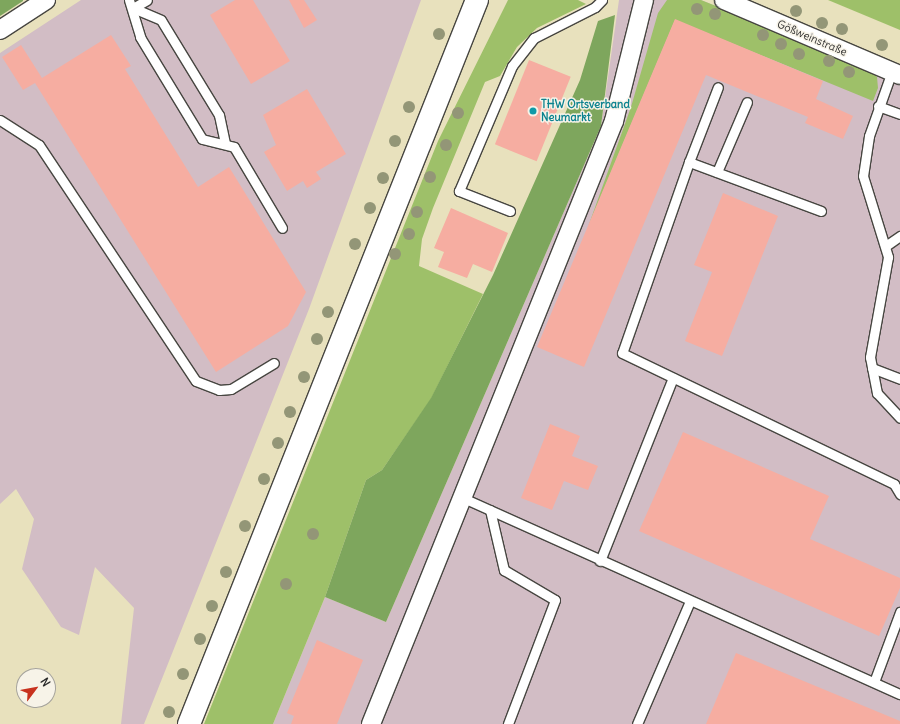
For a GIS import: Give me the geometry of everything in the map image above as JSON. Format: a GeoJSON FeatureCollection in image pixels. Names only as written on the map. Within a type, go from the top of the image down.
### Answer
{"type":"FeatureCollection","features":[{"type":"Feature","properties":{"kind":"main road"},"geometry":{"type":"LineString","coordinates":[[189,724],[477,0]]}},
{"type":"Feature","properties":{"kind":"main road"},"geometry":{"type":"LineString","coordinates":[[466,29],[490,0]]}},
{"type":"Feature","properties":{"kind":"street"},"geometry":{"type":"LineString","coordinates":[[0,30],[46,0]]}},
{"type":"Feature","properties":{"kind":"street"},"geometry":{"type":"LineString","coordinates":[[371,724],[461,497],[614,121],[644,0]]}},
{"type":"Feature","properties":{"kind":"street","name":"Gößweinstraße"},"geometry":{"type":"LineString","coordinates":[[724,0],[896,73]]}},
{"type":"Feature","properties":{"kind":"lane"},"geometry":{"type":"LineString","coordinates":[[131,4],[147,0]]}},
{"type":"Feature","properties":{"kind":"lane"},"geometry":{"type":"LineString","coordinates":[[510,211],[459,191],[512,66],[534,38],[596,8],[602,0]]}},
{"type":"Feature","properties":{"kind":"lane"},"geometry":{"type":"LineString","coordinates":[[131,4],[140,37],[202,139],[225,143],[234,147],[282,228]]}},
{"type":"Feature","properties":{"kind":"lane"},"geometry":{"type":"LineString","coordinates":[[131,4],[161,20],[219,115],[225,143]]}},
{"type":"Feature","properties":{"kind":"lane"},"geometry":{"type":"LineString","coordinates":[[896,73],[878,106],[869,136],[863,176],[887,245],[886,278],[870,357],[877,393],[900,418]]}},
{"type":"Feature","properties":{"kind":"lane"},"geometry":{"type":"LineString","coordinates":[[718,87],[689,162],[622,353],[894,484],[900,494]]}},
{"type":"Feature","properties":{"kind":"lane"},"geometry":{"type":"LineString","coordinates":[[717,172],[747,102]]}},
{"type":"Feature","properties":{"kind":"lane"},"geometry":{"type":"LineString","coordinates":[[878,106],[900,114]]}},
{"type":"Feature","properties":{"kind":"lane"},"geometry":{"type":"LineString","coordinates":[[0,120],[39,145],[196,381],[220,390],[231,389],[274,363]]}},
{"type":"Feature","properties":{"kind":"lane"},"geometry":{"type":"LineString","coordinates":[[689,162],[821,211]]}},
{"type":"Feature","properties":{"kind":"lane"},"geometry":{"type":"LineString","coordinates":[[887,245],[900,236]]}},
{"type":"Feature","properties":{"kind":"lane"},"geometry":{"type":"LineString","coordinates":[[872,368],[900,379]]}},
{"type":"Feature","properties":{"kind":"lane"},"geometry":{"type":"LineString","coordinates":[[600,561],[673,378]]}},
{"type":"Feature","properties":{"kind":"lane"},"geometry":{"type":"LineString","coordinates":[[461,497],[600,561],[900,694]]}},
{"type":"Feature","properties":{"kind":"lane"},"geometry":{"type":"LineString","coordinates":[[490,510],[504,570],[555,600],[508,724]]}},
{"type":"Feature","properties":{"kind":"lane"},"geometry":{"type":"LineString","coordinates":[[637,724],[690,601]]}},
{"type":"Feature","properties":{"kind":"lane"},"geometry":{"type":"LineString","coordinates":[[874,682],[900,612]]}},
{"type":"Feature","properties":{"kind":"shaded area"},"geometry":{"type":"Polygon","coordinates":[[[81,0],[421,0],[309,309],[144,724],[121,724],[134,608],[95,567],[79,635],[61,627],[22,569],[34,519],[16,489],[0,504],[0,53],[81,0]]]}},
{"type":"Feature","properties":{"kind":"shaded area"},"geometry":{"type":"Polygon","coordinates":[[[619,0],[701,0],[900,83],[900,724],[273,724],[325,597],[386,622],[601,126],[619,0]]]}},
{"type":"Feature","properties":{"kind":"green space"},"geometry":{"type":"Polygon","coordinates":[[[0,0],[23,0],[23,1],[0,16],[0,0]]]}},
{"type":"Feature","properties":{"kind":"green space"},"geometry":{"type":"Polygon","coordinates":[[[508,0],[578,0],[586,4],[537,28],[517,47],[500,76],[485,82],[433,208],[422,239],[419,266],[483,294],[431,399],[382,470],[366,480],[325,597],[273,724],[204,724],[438,141],[508,0]]]}},
{"type":"Feature","properties":{"kind":"green space"},"geometry":{"type":"Polygon","coordinates":[[[667,0],[701,0],[756,22],[872,71],[877,77],[878,88],[873,101],[675,20],[588,227],[631,107],[658,13],[667,0]]]}},
{"type":"Feature","properties":{"kind":"green space"},"geometry":{"type":"Polygon","coordinates":[[[828,0],[900,0],[900,30],[828,0]]]}},
{"type":"Feature","properties":{"kind":"green space"},"geometry":{"type":"Polygon","coordinates":[[[615,15],[601,126],[386,622],[325,597],[366,480],[382,470],[431,398],[493,275],[580,80],[598,21],[615,15]]]}},
{"type":"Feature","properties":{"kind":"building"},"geometry":{"type":"Polygon","coordinates":[[[235,0],[253,0],[290,61],[251,84],[210,15],[235,0]]]}},
{"type":"Feature","properties":{"kind":"building"},"geometry":{"type":"Polygon","coordinates":[[[289,0],[304,0],[317,20],[304,28],[289,0]]]}},
{"type":"Feature","properties":{"kind":"building"},"geometry":{"type":"Polygon","coordinates":[[[675,19],[823,81],[816,99],[853,116],[843,139],[805,123],[808,117],[706,75],[584,367],[537,347],[675,19]]]}},
{"type":"Feature","properties":{"kind":"building"},"geometry":{"type":"Polygon","coordinates":[[[111,35],[131,66],[125,69],[198,187],[229,167],[306,292],[288,326],[216,372],[35,83],[23,90],[2,57],[21,45],[42,78],[111,35]]]}},
{"type":"Feature","properties":{"kind":"building","name":"THW Ortsverband Neumarkt"},"geometry":{"type":"Polygon","coordinates":[[[529,60],[571,77],[537,161],[495,144],[529,60]]]}},
{"type":"Feature","properties":{"kind":"building"},"geometry":{"type":"Polygon","coordinates":[[[307,89],[346,154],[316,172],[321,179],[307,188],[303,181],[287,191],[264,152],[276,145],[263,115],[307,89]]]}},
{"type":"Feature","properties":{"kind":"building"},"geometry":{"type":"Polygon","coordinates":[[[723,193],[778,216],[722,356],[685,341],[712,272],[694,265],[723,193]]]}},
{"type":"Feature","properties":{"kind":"building"},"geometry":{"type":"Polygon","coordinates":[[[451,208],[508,233],[492,272],[473,264],[467,278],[438,267],[444,252],[434,248],[451,208]]]}},
{"type":"Feature","properties":{"kind":"building"},"geometry":{"type":"Polygon","coordinates":[[[550,424],[580,436],[572,456],[598,466],[588,490],[564,481],[552,510],[521,498],[550,424]]]}},
{"type":"Feature","properties":{"kind":"building"},"geometry":{"type":"Polygon","coordinates":[[[683,432],[829,496],[810,539],[900,578],[900,588],[879,636],[639,531],[683,432]]]}},
{"type":"Feature","properties":{"kind":"building"},"geometry":{"type":"Polygon","coordinates":[[[317,640],[363,660],[337,724],[291,724],[294,716],[287,713],[317,640]]]}},
{"type":"Feature","properties":{"kind":"building"},"geometry":{"type":"Polygon","coordinates":[[[736,653],[900,721],[900,724],[706,724],[736,653]]]}},
{"type":"Feature","properties":{"kind":"place","name":"THW Ortsverband Neumarkt"},"geometry":{"type":"Point","coordinates":[533,111]}}]}
